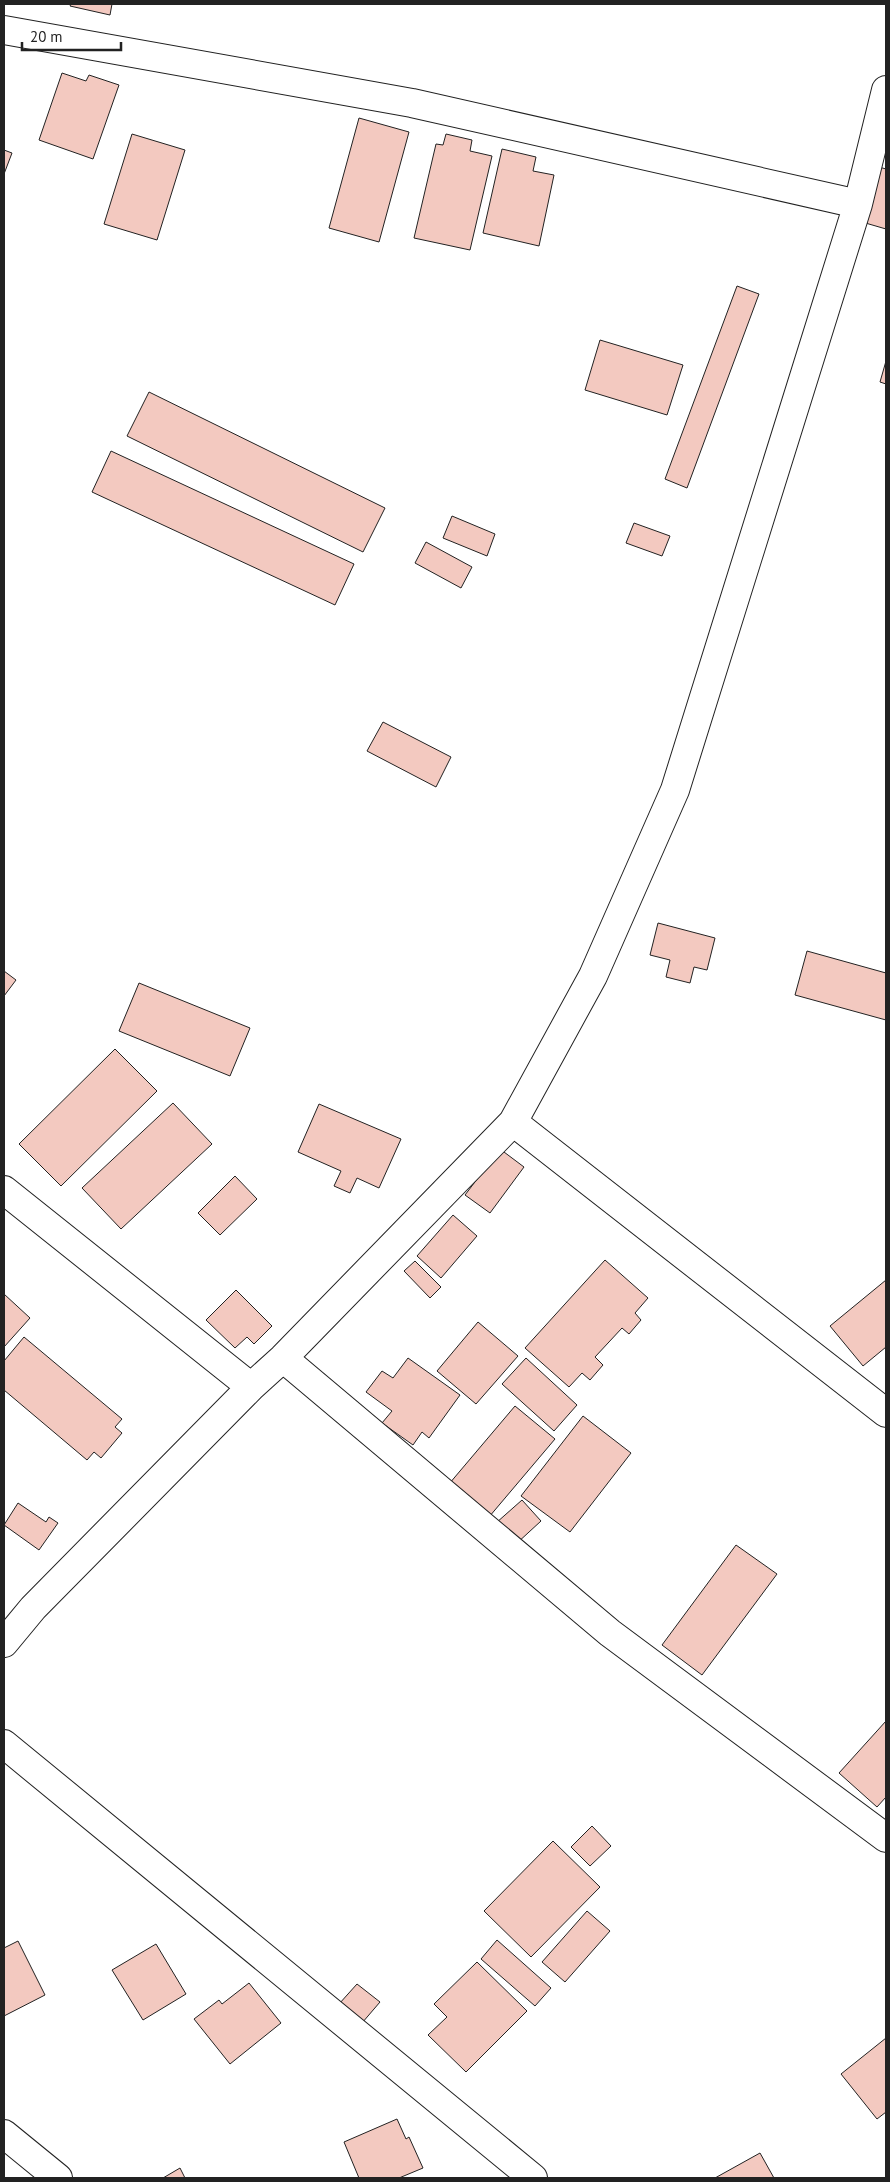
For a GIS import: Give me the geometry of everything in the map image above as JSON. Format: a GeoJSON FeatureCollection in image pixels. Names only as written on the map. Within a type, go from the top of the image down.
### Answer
{"type":"FeatureCollection","features":[{"type":"Feature","properties":{"kind":"street"},"geometry":{"type":"LineString","coordinates":[[4,30],[412,103],[858,204]]}},
{"type":"Feature","properties":{"kind":"street"},"geometry":{"type":"LineString","coordinates":[[4,1644],[33,1608],[251,1387],[283,1358],[514,1122],[593,976],[675,790],[858,204],[886,90]]}},
{"type":"Feature","properties":{"kind":"street"},"geometry":{"type":"LineString","coordinates":[[514,1122],[886,1413]]}},
{"type":"Feature","properties":{"kind":"street"},"geometry":{"type":"LineString","coordinates":[[4,1190],[251,1387]]}},
{"type":"Feature","properties":{"kind":"street"},"geometry":{"type":"LineString","coordinates":[[283,1358],[610,1633],[886,1838]]}},
{"type":"Feature","properties":{"kind":"street"},"geometry":{"type":"LineString","coordinates":[[4,1744],[533,2178]]}},
{"type":"Feature","properties":{"kind":"street"},"geometry":{"type":"LineString","coordinates":[[4,2134],[58,2178]]}},
{"type":"Feature","properties":{"kind":"building"},"geometry":{"type":"Polygon","coordinates":[[[71,4],[112,4],[110,15],[70,6],[71,4]]]}},
{"type":"Feature","properties":{"kind":"building"},"geometry":{"type":"Polygon","coordinates":[[[62,73],[86,81],[89,75],[119,85],[93,159],[39,140],[62,73]]]}},
{"type":"Feature","properties":{"kind":"building"},"geometry":{"type":"Polygon","coordinates":[[[359,118],[409,132],[379,242],[329,228],[359,118]]]}},
{"type":"Feature","properties":{"kind":"building"},"geometry":{"type":"Polygon","coordinates":[[[132,134],[185,150],[157,240],[104,224],[132,134]]]}},
{"type":"Feature","properties":{"kind":"building"},"geometry":{"type":"Polygon","coordinates":[[[446,134],[472,140],[470,151],[492,156],[470,250],[414,238],[436,144],[443,145],[446,134]]]}},
{"type":"Feature","properties":{"kind":"building"},"geometry":{"type":"Polygon","coordinates":[[[502,149],[536,157],[533,171],[554,175],[539,246],[483,233],[502,149]]]}},
{"type":"Feature","properties":{"kind":"building"},"geometry":{"type":"Polygon","coordinates":[[[4,150],[12,153],[4,174],[4,150]]]}},
{"type":"Feature","properties":{"kind":"building"},"geometry":{"type":"Polygon","coordinates":[[[879,167],[886,169],[886,229],[862,222],[879,167]]]}},
{"type":"Feature","properties":{"kind":"building"},"geometry":{"type":"Polygon","coordinates":[[[737,286],[759,294],[687,488],[665,479],[737,286]]]}},
{"type":"Feature","properties":{"kind":"building"},"geometry":{"type":"Polygon","coordinates":[[[600,340],[683,365],[667,415],[585,390],[600,340]]]}},
{"type":"Feature","properties":{"kind":"building"},"geometry":{"type":"Polygon","coordinates":[[[886,361],[886,384],[880,382],[886,361]]]}},
{"type":"Feature","properties":{"kind":"building"},"geometry":{"type":"Polygon","coordinates":[[[149,392],[385,508],[363,552],[127,436],[149,392]]]}},
{"type":"Feature","properties":{"kind":"building"},"geometry":{"type":"Polygon","coordinates":[[[111,451],[354,564],[335,605],[92,492],[111,451]]]}},
{"type":"Feature","properties":{"kind":"building"},"geometry":{"type":"Polygon","coordinates":[[[452,516],[495,534],[487,556],[443,538],[452,516]]]}},
{"type":"Feature","properties":{"kind":"building"},"geometry":{"type":"Polygon","coordinates":[[[634,523],[670,536],[662,556],[626,543],[634,523]]]}},
{"type":"Feature","properties":{"kind":"building"},"geometry":{"type":"Polygon","coordinates":[[[426,542],[472,567],[461,588],[415,563],[426,542]]]}},
{"type":"Feature","properties":{"kind":"building"},"geometry":{"type":"Polygon","coordinates":[[[383,722],[451,757],[436,787],[367,751],[383,722]]]}},
{"type":"Feature","properties":{"kind":"building"},"geometry":{"type":"Polygon","coordinates":[[[658,923],[715,938],[707,970],[694,967],[690,983],[666,977],[670,960],[650,955],[658,923]]]}},
{"type":"Feature","properties":{"kind":"building"},"geometry":{"type":"Polygon","coordinates":[[[807,951],[886,973],[886,1020],[795,995],[807,951]]]}},
{"type":"Feature","properties":{"kind":"building"},"geometry":{"type":"Polygon","coordinates":[[[4,971],[16,980],[4,996],[4,971]]]}},
{"type":"Feature","properties":{"kind":"building"},"geometry":{"type":"Polygon","coordinates":[[[139,983],[250,1028],[230,1076],[119,1031],[139,983]]]}},
{"type":"Feature","properties":{"kind":"building"},"geometry":{"type":"Polygon","coordinates":[[[115,1049],[157,1091],[61,1186],[19,1144],[115,1049]]]}},
{"type":"Feature","properties":{"kind":"building"},"geometry":{"type":"Polygon","coordinates":[[[173,1103],[212,1144],[121,1229],[82,1188],[173,1103]]]}},
{"type":"Feature","properties":{"kind":"building"},"geometry":{"type":"Polygon","coordinates":[[[319,1104],[401,1139],[379,1188],[357,1178],[350,1193],[334,1186],[341,1171],[298,1152],[319,1104]]]}},
{"type":"Feature","properties":{"kind":"building"},"geometry":{"type":"Polygon","coordinates":[[[500,1149],[524,1167],[490,1213],[465,1195],[500,1149]]]}},
{"type":"Feature","properties":{"kind":"building"},"geometry":{"type":"Polygon","coordinates":[[[235,1176],[257,1199],[220,1235],[198,1213],[235,1176]]]}},
{"type":"Feature","properties":{"kind":"building"},"geometry":{"type":"Polygon","coordinates":[[[453,1215],[477,1236],[441,1278],[417,1256],[453,1215]]]}},
{"type":"Feature","properties":{"kind":"building"},"geometry":{"type":"Polygon","coordinates":[[[605,1260],[648,1298],[635,1313],[641,1320],[629,1334],[622,1328],[595,1357],[603,1365],[590,1380],[582,1373],[569,1387],[525,1348],[605,1260]]]}},
{"type":"Feature","properties":{"kind":"building"},"geometry":{"type":"Polygon","coordinates":[[[415,1261],[441,1287],[430,1298],[404,1271],[415,1261]]]}},
{"type":"Feature","properties":{"kind":"building"},"geometry":{"type":"Polygon","coordinates":[[[886,1280],[886,1347],[863,1366],[830,1326],[886,1280]]]}},
{"type":"Feature","properties":{"kind":"building"},"geometry":{"type":"Polygon","coordinates":[[[236,1290],[272,1326],[254,1344],[247,1337],[235,1348],[206,1320],[236,1290]]]}},
{"type":"Feature","properties":{"kind":"building"},"geometry":{"type":"Polygon","coordinates":[[[4,1294],[30,1318],[4,1347],[4,1294]]]}},
{"type":"Feature","properties":{"kind":"building"},"geometry":{"type":"Polygon","coordinates":[[[478,1322],[518,1356],[476,1404],[437,1371],[478,1322]]]}},
{"type":"Feature","properties":{"kind":"building"},"geometry":{"type":"Polygon","coordinates":[[[24,1337],[122,1419],[115,1427],[122,1433],[101,1458],[94,1452],[87,1460],[4,1390],[4,1361],[24,1337]]]}},
{"type":"Feature","properties":{"kind":"building"},"geometry":{"type":"Polygon","coordinates":[[[408,1358],[460,1395],[429,1438],[422,1432],[413,1445],[382,1423],[392,1411],[366,1392],[382,1371],[393,1378],[408,1358]]]}},
{"type":"Feature","properties":{"kind":"building"},"geometry":{"type":"Polygon","coordinates":[[[526,1358],[577,1405],[554,1431],[502,1384],[526,1358]]]}},
{"type":"Feature","properties":{"kind":"building"},"geometry":{"type":"Polygon","coordinates":[[[515,1406],[555,1439],[489,1517],[449,1484],[515,1406]]]}},
{"type":"Feature","properties":{"kind":"building"},"geometry":{"type":"Polygon","coordinates":[[[583,1416],[631,1453],[570,1532],[521,1496],[583,1416]]]}},
{"type":"Feature","properties":{"kind":"building"},"geometry":{"type":"Polygon","coordinates":[[[522,1500],[541,1521],[516,1544],[496,1523],[522,1500]]]}},
{"type":"Feature","properties":{"kind":"building"},"geometry":{"type":"Polygon","coordinates":[[[18,1503],[46,1522],[49,1517],[58,1523],[39,1550],[4,1525],[18,1503]]]}},
{"type":"Feature","properties":{"kind":"building"},"geometry":{"type":"Polygon","coordinates":[[[736,1545],[777,1574],[702,1675],[662,1645],[736,1545]]]}},
{"type":"Feature","properties":{"kind":"building"},"geometry":{"type":"Polygon","coordinates":[[[886,1721],[886,1797],[877,1807],[839,1773],[886,1721]]]}},
{"type":"Feature","properties":{"kind":"building"},"geometry":{"type":"Polygon","coordinates":[[[592,1826],[611,1846],[590,1866],[571,1847],[592,1826]]]}},
{"type":"Feature","properties":{"kind":"building"},"geometry":{"type":"Polygon","coordinates":[[[553,1841],[600,1887],[531,1957],[484,1911],[553,1841]]]}},
{"type":"Feature","properties":{"kind":"building"},"geometry":{"type":"Polygon","coordinates":[[[587,1911],[610,1931],[565,1982],[542,1962],[587,1911]]]}},
{"type":"Feature","properties":{"kind":"building"},"geometry":{"type":"Polygon","coordinates":[[[497,1940],[551,1988],[535,2006],[481,1959],[497,1940]]]}},
{"type":"Feature","properties":{"kind":"building"},"geometry":{"type":"Polygon","coordinates":[[[18,1941],[45,1995],[4,2016],[4,1948],[18,1941]]]}},
{"type":"Feature","properties":{"kind":"building"},"geometry":{"type":"Polygon","coordinates":[[[156,1944],[186,1994],[143,2020],[112,1970],[156,1944]]]}},
{"type":"Feature","properties":{"kind":"building"},"geometry":{"type":"Polygon","coordinates":[[[477,1962],[527,2011],[466,2072],[428,2035],[447,2017],[434,2004],[477,1962]]]}},
{"type":"Feature","properties":{"kind":"building"},"geometry":{"type":"Polygon","coordinates":[[[249,1983],[281,2023],[230,2064],[194,2019],[219,2000],[222,2004],[249,1983]]]}},
{"type":"Feature","properties":{"kind":"building"},"geometry":{"type":"Polygon","coordinates":[[[357,1984],[380,2002],[362,2023],[339,2004],[357,1984]]]}},
{"type":"Feature","properties":{"kind":"building"},"geometry":{"type":"Polygon","coordinates":[[[886,2038],[886,2112],[877,2119],[841,2074],[886,2038]]]}},
{"type":"Feature","properties":{"kind":"building"},"geometry":{"type":"Polygon","coordinates":[[[397,2119],[406,2139],[409,2137],[423,2168],[399,2178],[359,2178],[344,2142],[397,2119]]]}},
{"type":"Feature","properties":{"kind":"building"},"geometry":{"type":"Polygon","coordinates":[[[760,2153],[774,2178],[715,2178],[760,2153]]]}},
{"type":"Feature","properties":{"kind":"building"},"geometry":{"type":"Polygon","coordinates":[[[180,2168],[185,2178],[163,2178],[180,2168]]]}}]}
